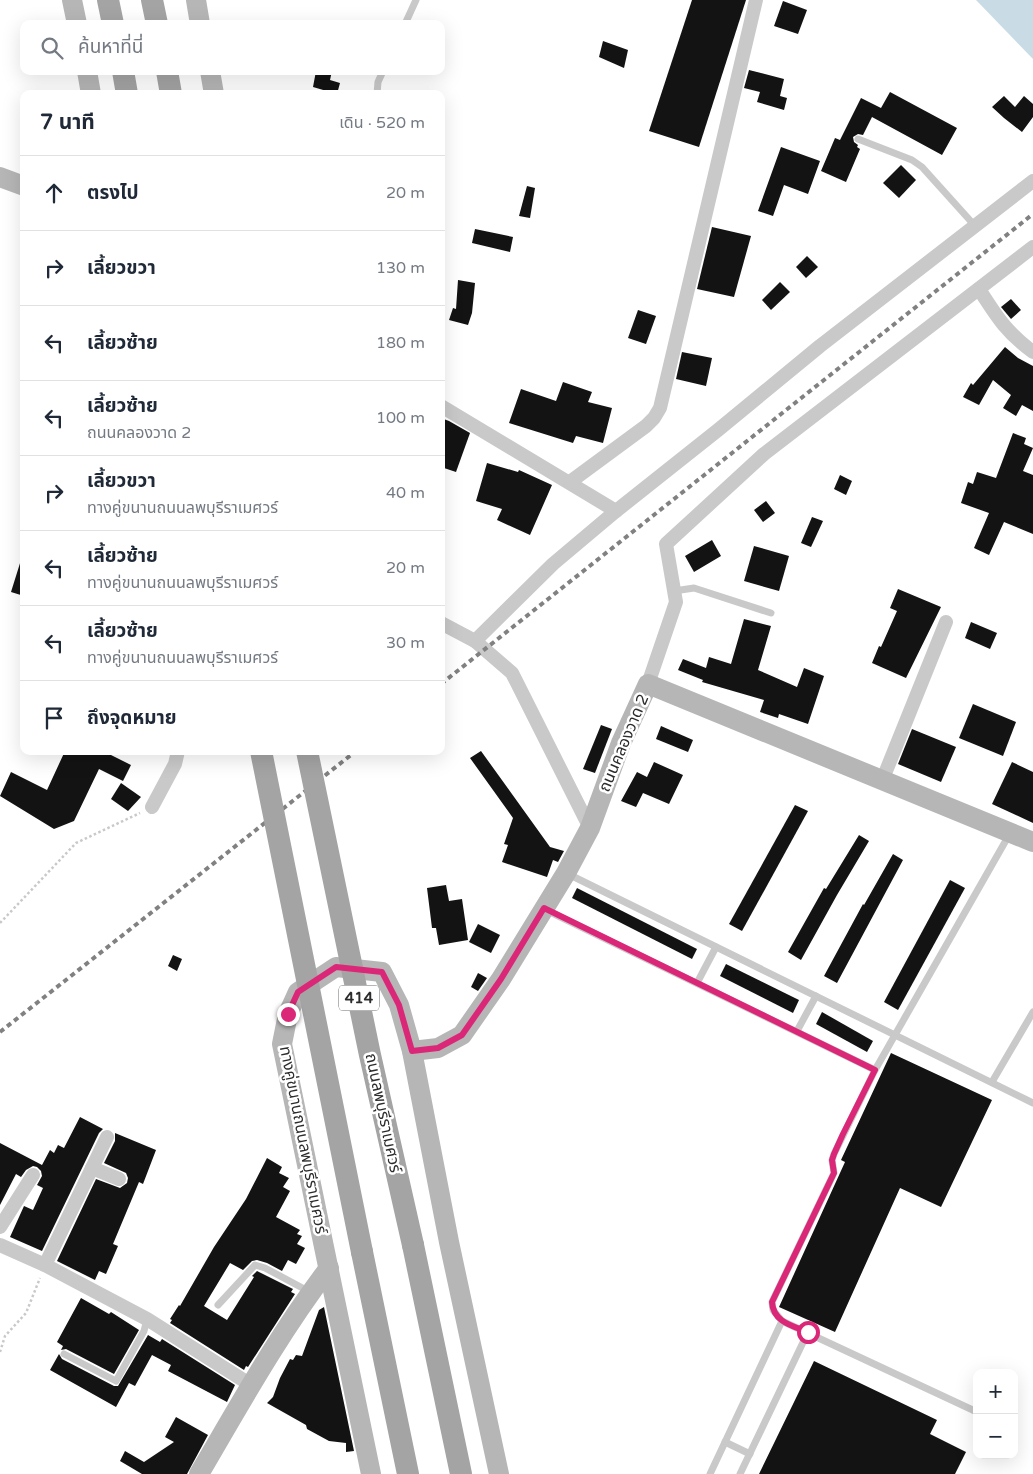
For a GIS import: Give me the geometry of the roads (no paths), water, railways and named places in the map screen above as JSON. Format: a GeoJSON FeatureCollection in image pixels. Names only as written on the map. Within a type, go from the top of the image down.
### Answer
{"type":"FeatureCollection","features":[{"type":"Feature","properties":{"kind":"main road"},"geometry":{"type":"LineString","coordinates":[[72,0],[76,20]]}},
{"type":"Feature","properties":{"kind":"main road"},"geometry":{"type":"LineString","coordinates":[[108,0],[112,20]]}},
{"type":"Feature","properties":{"kind":"main road"},"geometry":{"type":"LineString","coordinates":[[152,0],[156,20]]}},
{"type":"Feature","properties":{"kind":"main road"},"geometry":{"type":"LineString","coordinates":[[196,0],[199,20]]}},
{"type":"Feature","properties":{"kind":"main road"},"geometry":{"type":"LineString","coordinates":[[88,75],[91,90]]}},
{"type":"Feature","properties":{"kind":"main road"},"geometry":{"type":"LineString","coordinates":[[124,75],[127,90]]}},
{"type":"Feature","properties":{"kind":"main road"},"geometry":{"type":"LineString","coordinates":[[168,75],[171,90]]}},
{"type":"Feature","properties":{"kind":"main road"},"geometry":{"type":"LineString","coordinates":[[211,75],[213,90]]}},
{"type":"Feature","properties":{"kind":"main road"},"geometry":{"type":"LineString","coordinates":[[0,177],[20,184]]}},
{"type":"Feature","properties":{"kind":"main road","name":"ถนนคลองวาด 2"},"geometry":{"type":"LineString","coordinates":[[412,1051],[438,1048],[462,1035],[501,979],[566,872],[590,828],[621,743],[648,684],[882,781],[1026,835]]}},
{"type":"Feature","properties":{"kind":"main road"},"geometry":{"type":"LineString","coordinates":[[262,755],[408,1474]]}},
{"type":"Feature","properties":{"kind":"main road","name":"ถนนลพบุรีราเมศวร์"},"geometry":{"type":"LineString","coordinates":[[308,755],[368,1045],[461,1474]]}},
{"type":"Feature","properties":{"kind":"main road","name":"ทางคู่ขนานถนนลพบุรีราเมศวร์"},"geometry":{"type":"LineString","coordinates":[[371,1474],[282,1044],[288,1014],[298,992],[336,967],[382,972],[399,1005],[412,1051],[449,1242],[499,1474]]}},
{"type":"Feature","properties":{"kind":"main road"},"geometry":{"type":"LineString","coordinates":[[199,1474],[250,1384],[310,1292],[329,1268]]}},
{"type":"Feature","properties":{"kind":"street"},"geometry":{"type":"LineString","coordinates":[[570,482],[646,426],[660,408],[756,0]]}},
{"type":"Feature","properties":{"kind":"street"},"geometry":{"type":"LineString","coordinates":[[475,641],[553,564],[616,511],[820,346],[1033,181]]}},
{"type":"Feature","properties":{"kind":"street"},"geometry":{"type":"LineString","coordinates":[[648,684],[676,602],[666,544],[764,454],[1033,247]]}},
{"type":"Feature","properties":{"kind":"street"},"geometry":{"type":"LineString","coordinates":[[979,289],[1002,324],[1016,339],[1033,352]]}},
{"type":"Feature","properties":{"kind":"street"},"geometry":{"type":"LineString","coordinates":[[445,408],[616,511]]}},
{"type":"Feature","properties":{"kind":"street"},"geometry":{"type":"LineString","coordinates":[[882,781],[946,622]]}},
{"type":"Feature","properties":{"kind":"street"},"geometry":{"type":"LineString","coordinates":[[445,625],[475,641],[512,673],[590,828]]}},
{"type":"Feature","properties":{"kind":"street"},"geometry":{"type":"LineString","coordinates":[[152,807],[175,764],[177,755]]}},
{"type":"Feature","properties":{"kind":"street"},"geometry":{"type":"LineString","coordinates":[[46,1265],[107,1137]]}},
{"type":"Feature","properties":{"kind":"street"},"geometry":{"type":"LineString","coordinates":[[92,1168],[119,1179]]}},
{"type":"Feature","properties":{"kind":"street"},"geometry":{"type":"LineString","coordinates":[[0,1227],[33,1175]]}},
{"type":"Feature","properties":{"kind":"street"},"geometry":{"type":"LineString","coordinates":[[0,1245],[46,1265],[147,1319],[250,1384]]}},
{"type":"Feature","properties":{"kind":"lane"},"geometry":{"type":"LineString","coordinates":[[407,20],[416,0]]}},
{"type":"Feature","properties":{"kind":"lane"},"geometry":{"type":"LineString","coordinates":[[377,90],[381,75]]}},
{"type":"Feature","properties":{"kind":"lane"},"geometry":{"type":"LineString","coordinates":[[858,139],[912,160],[922,167],[976,227]]}},
{"type":"Feature","properties":{"kind":"lane"},"geometry":{"type":"LineString","coordinates":[[674,591],[694,588],[771,613]]}},
{"type":"Feature","properties":{"kind":"lane"},"geometry":{"type":"LineString","coordinates":[[973,1410],[782,1321],[773,1310],[772,1302],[834,1173],[832,1160],[875,1070],[1026,835]]}},
{"type":"Feature","properties":{"kind":"lane"},"geometry":{"type":"LineString","coordinates":[[566,872],[1033,1103]]}},
{"type":"Feature","properties":{"kind":"lane"},"geometry":{"type":"LineString","coordinates":[[544,908],[875,1070]]}},
{"type":"Feature","properties":{"kind":"lane"},"geometry":{"type":"LineString","coordinates":[[696,983],[716,947]]}},
{"type":"Feature","properties":{"kind":"lane"},"geometry":{"type":"LineString","coordinates":[[797,1032],[816,996]]}},
{"type":"Feature","properties":{"kind":"lane"},"geometry":{"type":"LineString","coordinates":[[992,1082],[1033,1012]]}},
{"type":"Feature","properties":{"kind":"lane"},"geometry":{"type":"LineString","coordinates":[[218,1305],[254,1266],[266,1268],[310,1292]]}},
{"type":"Feature","properties":{"kind":"lane"},"geometry":{"type":"LineString","coordinates":[[64,1354],[116,1381],[144,1331],[147,1319]]}},
{"type":"Feature","properties":{"kind":"lane"},"geometry":{"type":"LineString","coordinates":[[710,1474],[782,1321]]}},
{"type":"Feature","properties":{"kind":"lane"},"geometry":{"type":"LineString","coordinates":[[740,1474],[808,1332]]}},
{"type":"Feature","properties":{"kind":"lane"},"geometry":{"type":"LineString","coordinates":[[725,1442],[750,1454]]}},
{"type":"Feature","properties":{"kind":"water"},"geometry":{"type":"Polygon","coordinates":[[[976,0],[1033,0],[1033,59],[976,0]]]}},
{"type":"Feature","properties":{"kind":"railway"},"geometry":{"type":"LineString","coordinates":[[445,681],[1033,214]]}},
{"type":"Feature","properties":{"kind":"railway"},"geometry":{"type":"LineString","coordinates":[[0,1032],[351,755]]}}]}
